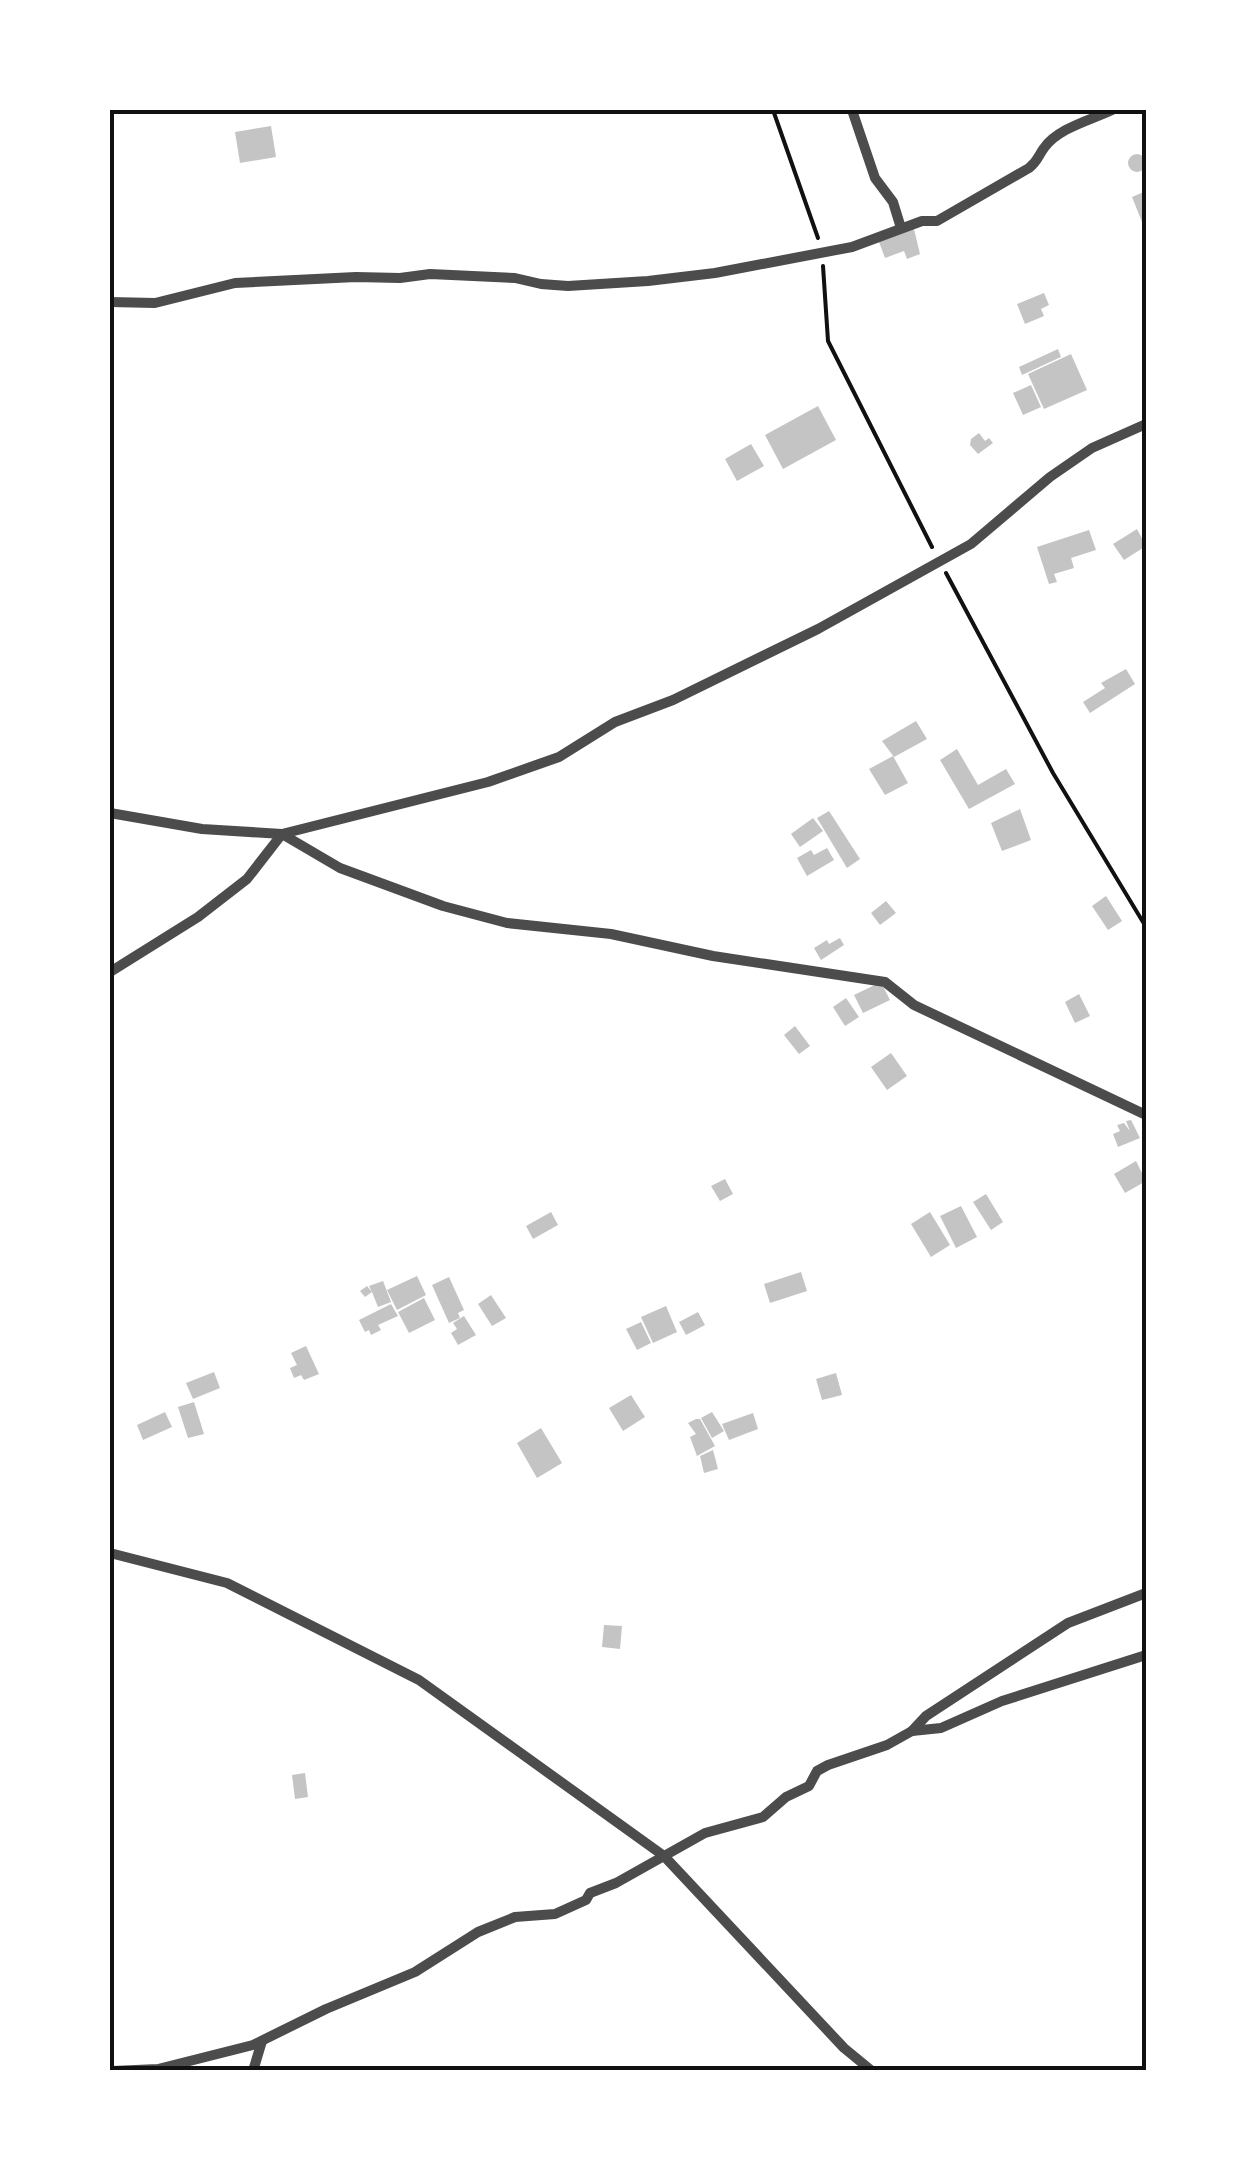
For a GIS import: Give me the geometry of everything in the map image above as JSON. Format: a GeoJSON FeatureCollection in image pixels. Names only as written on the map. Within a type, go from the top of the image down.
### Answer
{"type":"FeatureCollection","features":[{"type":"Feature","properties":{"kind":"street"},"geometry":{"type":"LineString","coordinates":[[852,110],[875,178],[893,202],[900,228]]}},
{"type":"Feature","properties":{"kind":"street"},"geometry":{"type":"LineString","coordinates":[[110,302],[155,303],[235,283],[430,274],[515,278],[568,286],[648,281],[715,273],[852,247],[922,221],[936,221],[972,204],[1029,168],[1039,160],[1044,147],[1067,130],[1112,110]]}},
{"type":"Feature","properties":{"kind":"street"},"geometry":{"type":"LineString","coordinates":[[110,813],[202,830],[282,834],[488,782],[559,757],[615,722],[673,700],[818,629],[972,544],[1050,477],[1092,448],[1146,424]]}},
{"type":"Feature","properties":{"kind":"street"},"geometry":{"type":"LineString","coordinates":[[110,972],[198,917],[247,879],[282,834]]}},
{"type":"Feature","properties":{"kind":"street"},"geometry":{"type":"LineString","coordinates":[[282,834],[340,868],[443,906],[508,923],[610,934],[713,956],[884,982],[914,1005],[1146,1115]]}},
{"type":"Feature","properties":{"kind":"street"},"geometry":{"type":"LineString","coordinates":[[110,1552],[227,1583],[419,1680],[664,1856],[844,2048],[872,2071]]}},
{"type":"Feature","properties":{"kind":"street"},"geometry":{"type":"LineString","coordinates":[[113,2071],[158,2069],[262,2041],[326,2009],[394,1983],[478,1932],[515,1917],[554,1914],[706,1833],[763,1816],[786,1797],[809,1786],[817,1771],[912,1731],[926,1716],[1068,1623],[1146,1593]]}},
{"type":"Feature","properties":{"kind":"street"},"geometry":{"type":"LineString","coordinates":[[912,1731],[941,1728],[1002,1701],[1146,1655]]}},
{"type":"Feature","properties":{"kind":"street"},"geometry":{"type":"LineString","coordinates":[[252,2071],[262,2041]]}},
{"type":"Feature","properties":{"kind":"path"},"geometry":{"type":"LineString","coordinates":[[774,110],[822,252],[828,341],[939,561],[1053,773],[1146,927]]}},
{"type":"Feature","properties":{"kind":"building"},"geometry":{"type":"Polygon","coordinates":[[[271,126],[276,157],[240,163],[235,132],[271,126]]]}},
{"type":"Feature","properties":{"kind":"building"},"geometry":{"type":"Polygon","coordinates":[[[1137,154],[1146,163],[1137,172],[1128,163],[1137,154]]]}},
{"type":"Feature","properties":{"kind":"building"},"geometry":{"type":"Polygon","coordinates":[[[1146,191],[1146,232],[1132,197],[1146,191]]]}},
{"type":"Feature","properties":{"kind":"building"},"geometry":{"type":"Polygon","coordinates":[[[914,229],[920,254],[907,259],[904,251],[885,258],[879,242],[914,229]]]}},
{"type":"Feature","properties":{"kind":"building"},"geometry":{"type":"Polygon","coordinates":[[[1044,293],[1049,305],[1041,309],[1044,316],[1025,324],[1017,304],[1044,293]]]}},
{"type":"Feature","properties":{"kind":"building"},"geometry":{"type":"Polygon","coordinates":[[[1058,349],[1061,357],[1022,375],[1019,367],[1058,349]]]}},
{"type":"Feature","properties":{"kind":"building"},"geometry":{"type":"Polygon","coordinates":[[[1071,354],[1087,390],[1044,409],[1028,374],[1071,354]]]}},
{"type":"Feature","properties":{"kind":"building"},"geometry":{"type":"Polygon","coordinates":[[[1031,385],[1041,407],[1023,415],[1013,393],[1031,385]]]}},
{"type":"Feature","properties":{"kind":"building"},"geometry":{"type":"Polygon","coordinates":[[[818,406],[836,440],[783,469],[765,435],[818,406]]]}},
{"type":"Feature","properties":{"kind":"building"},"geometry":{"type":"Polygon","coordinates":[[[979,433],[985,441],[989,438],[993,443],[978,454],[970,445],[979,433]]]}},
{"type":"Feature","properties":{"kind":"building"},"geometry":{"type":"Polygon","coordinates":[[[751,444],[764,466],[737,481],[725,459],[751,444]]]}},
{"type":"Feature","properties":{"kind":"building"},"geometry":{"type":"Polygon","coordinates":[[[1137,529],[1146,546],[1124,560],[1113,544],[1137,529]]]}},
{"type":"Feature","properties":{"kind":"building"},"geometry":{"type":"Polygon","coordinates":[[[1089,530],[1096,550],[1071,558],[1074,568],[1054,574],[1057,582],[1049,584],[1037,547],[1089,530]]]}},
{"type":"Feature","properties":{"kind":"building"},"geometry":{"type":"Polygon","coordinates":[[[1126,669],[1135,684],[1090,713],[1083,702],[1105,688],[1101,683],[1126,669]]]}},
{"type":"Feature","properties":{"kind":"building"},"geometry":{"type":"Polygon","coordinates":[[[916,721],[927,739],[894,757],[882,741],[916,721]]]}},
{"type":"Feature","properties":{"kind":"building"},"geometry":{"type":"Polygon","coordinates":[[[957,749],[978,785],[1006,769],[1015,784],[969,809],[940,760],[957,749]]]}},
{"type":"Feature","properties":{"kind":"building"},"geometry":{"type":"Polygon","coordinates":[[[893,756],[908,783],[885,795],[869,769],[893,756]]]}},
{"type":"Feature","properties":{"kind":"building"},"geometry":{"type":"Polygon","coordinates":[[[1020,809],[1031,840],[1002,851],[991,823],[1020,809]]]}},
{"type":"Feature","properties":{"kind":"building"},"geometry":{"type":"Polygon","coordinates":[[[829,811],[860,859],[847,868],[817,818],[829,811]]]}},
{"type":"Feature","properties":{"kind":"building"},"geometry":{"type":"Polygon","coordinates":[[[813,818],[823,831],[800,847],[791,834],[813,818]]]}},
{"type":"Feature","properties":{"kind":"building"},"geometry":{"type":"Polygon","coordinates":[[[827,848],[834,860],[807,876],[797,858],[811,850],[814,855],[827,848]]]}},
{"type":"Feature","properties":{"kind":"building"},"geometry":{"type":"Polygon","coordinates":[[[1106,896],[1122,921],[1108,930],[1092,906],[1106,896]]]}},
{"type":"Feature","properties":{"kind":"building"},"geometry":{"type":"Polygon","coordinates":[[[886,901],[896,913],[880,925],[871,913],[886,901]]]}},
{"type":"Feature","properties":{"kind":"building"},"geometry":{"type":"Polygon","coordinates":[[[840,938],[844,945],[821,960],[814,948],[840,938]]]}},
{"type":"Feature","properties":{"kind":"building"},"geometry":{"type":"Polygon","coordinates":[[[881,982],[890,1000],[863,1013],[854,995],[881,982]]]}},
{"type":"Feature","properties":{"kind":"building"},"geometry":{"type":"Polygon","coordinates":[[[1079,994],[1090,1016],[1075,1023],[1065,1002],[1079,994]]]}},
{"type":"Feature","properties":{"kind":"building"},"geometry":{"type":"Polygon","coordinates":[[[846,998],[859,1017],[845,1026],[833,1007],[846,998]]]}},
{"type":"Feature","properties":{"kind":"building"},"geometry":{"type":"Polygon","coordinates":[[[795,1026],[810,1046],[799,1054],[784,1035],[795,1026]]]}},
{"type":"Feature","properties":{"kind":"building"},"geometry":{"type":"Polygon","coordinates":[[[891,1053],[907,1076],[887,1090],[871,1067],[891,1053]]]}},
{"type":"Feature","properties":{"kind":"building"},"geometry":{"type":"Polygon","coordinates":[[[1131,1120],[1140,1138],[1118,1147],[1113,1134],[1120,1131],[1117,1125],[1124,1123],[1130,1131],[1126,1121],[1131,1120]]]}},
{"type":"Feature","properties":{"kind":"building"},"geometry":{"type":"Polygon","coordinates":[[[1136,1161],[1146,1181],[1125,1193],[1114,1174],[1136,1161]]]}},
{"type":"Feature","properties":{"kind":"building"},"geometry":{"type":"Polygon","coordinates":[[[725,1179],[733,1194],[720,1201],[711,1186],[725,1179]]]}},
{"type":"Feature","properties":{"kind":"building"},"geometry":{"type":"Polygon","coordinates":[[[986,1194],[1003,1222],[991,1230],[973,1202],[986,1194]]]}},
{"type":"Feature","properties":{"kind":"building"},"geometry":{"type":"Polygon","coordinates":[[[961,1206],[977,1237],[956,1248],[940,1216],[961,1206]]]}},
{"type":"Feature","properties":{"kind":"building"},"geometry":{"type":"Polygon","coordinates":[[[551,1212],[558,1225],[533,1239],[526,1226],[551,1212]]]}},
{"type":"Feature","properties":{"kind":"building"},"geometry":{"type":"Polygon","coordinates":[[[930,1212],[950,1245],[931,1257],[911,1224],[930,1212]]]}},
{"type":"Feature","properties":{"kind":"building"},"geometry":{"type":"Polygon","coordinates":[[[801,1272],[807,1291],[770,1303],[764,1284],[801,1272]]]}},
{"type":"Feature","properties":{"kind":"building"},"geometry":{"type":"Polygon","coordinates":[[[417,1276],[426,1295],[397,1310],[387,1290],[417,1276]]]}},
{"type":"Feature","properties":{"kind":"building"},"geometry":{"type":"Polygon","coordinates":[[[449,1277],[464,1310],[458,1313],[460,1318],[449,1323],[432,1285],[449,1277]]]}},
{"type":"Feature","properties":{"kind":"building"},"geometry":{"type":"Polygon","coordinates":[[[383,1281],[391,1302],[378,1307],[369,1286],[383,1281]]]}},
{"type":"Feature","properties":{"kind":"building"},"geometry":{"type":"Polygon","coordinates":[[[367,1286],[372,1292],[365,1297],[360,1291],[367,1286]]]}},
{"type":"Feature","properties":{"kind":"building"},"geometry":{"type":"Polygon","coordinates":[[[491,1295],[506,1318],[492,1326],[478,1304],[491,1295]]]}},
{"type":"Feature","properties":{"kind":"building"},"geometry":{"type":"Polygon","coordinates":[[[424,1298],[435,1320],[409,1333],[398,1312],[424,1298]]]}},
{"type":"Feature","properties":{"kind":"building"},"geometry":{"type":"Polygon","coordinates":[[[391,1304],[398,1316],[378,1325],[381,1330],[371,1335],[369,1330],[365,1332],[359,1320],[391,1304]]]}},
{"type":"Feature","properties":{"kind":"building"},"geometry":{"type":"Polygon","coordinates":[[[666,1306],[677,1332],[653,1343],[641,1317],[666,1306]]]}},
{"type":"Feature","properties":{"kind":"building"},"geometry":{"type":"Polygon","coordinates":[[[698,1312],[705,1325],[686,1335],[679,1322],[698,1312]]]}},
{"type":"Feature","properties":{"kind":"building"},"geometry":{"type":"Polygon","coordinates":[[[464,1316],[476,1335],[458,1345],[451,1333],[457,1329],[453,1323],[464,1316]]]}},
{"type":"Feature","properties":{"kind":"building"},"geometry":{"type":"Polygon","coordinates":[[[641,1322],[651,1343],[637,1350],[626,1329],[641,1322]]]}},
{"type":"Feature","properties":{"kind":"building"},"geometry":{"type":"Polygon","coordinates":[[[306,1346],[319,1374],[304,1380],[301,1375],[294,1378],[290,1368],[297,1365],[291,1353],[306,1346]]]}},
{"type":"Feature","properties":{"kind":"building"},"geometry":{"type":"Polygon","coordinates":[[[214,1372],[220,1388],[193,1399],[186,1383],[214,1372]]]}},
{"type":"Feature","properties":{"kind":"building"},"geometry":{"type":"Polygon","coordinates":[[[836,1373],[842,1395],[822,1400],[816,1379],[836,1373]]]}},
{"type":"Feature","properties":{"kind":"building"},"geometry":{"type":"Polygon","coordinates":[[[631,1395],[645,1417],[623,1431],[609,1408],[631,1395]]]}},
{"type":"Feature","properties":{"kind":"building"},"geometry":{"type":"Polygon","coordinates":[[[194,1402],[204,1434],[188,1438],[178,1407],[194,1402]]]}},
{"type":"Feature","properties":{"kind":"building"},"geometry":{"type":"Polygon","coordinates":[[[165,1412],[172,1427],[143,1440],[137,1425],[165,1412]]]}},
{"type":"Feature","properties":{"kind":"building"},"geometry":{"type":"Polygon","coordinates":[[[712,1412],[724,1431],[712,1438],[701,1418],[712,1412]]]}},
{"type":"Feature","properties":{"kind":"building"},"geometry":{"type":"Polygon","coordinates":[[[753,1413],[758,1429],[729,1440],[722,1424],[753,1413]]]}},
{"type":"Feature","properties":{"kind":"building"},"geometry":{"type":"Polygon","coordinates":[[[700,1419],[715,1446],[697,1456],[690,1437],[696,1434],[688,1423],[700,1419]]]}},
{"type":"Feature","properties":{"kind":"building"},"geometry":{"type":"Polygon","coordinates":[[[541,1428],[562,1463],[537,1478],[517,1443],[541,1428]]]}},
{"type":"Feature","properties":{"kind":"building"},"geometry":{"type":"Polygon","coordinates":[[[713,1450],[718,1469],[704,1473],[700,1456],[713,1450]]]}},
{"type":"Feature","properties":{"kind":"building"},"geometry":{"type":"Polygon","coordinates":[[[604,1625],[622,1626],[620,1649],[602,1647],[604,1625]]]}},
{"type":"Feature","properties":{"kind":"building"},"geometry":{"type":"Polygon","coordinates":[[[305,1773],[308,1797],[295,1799],[292,1775],[305,1773]]]}}]}
